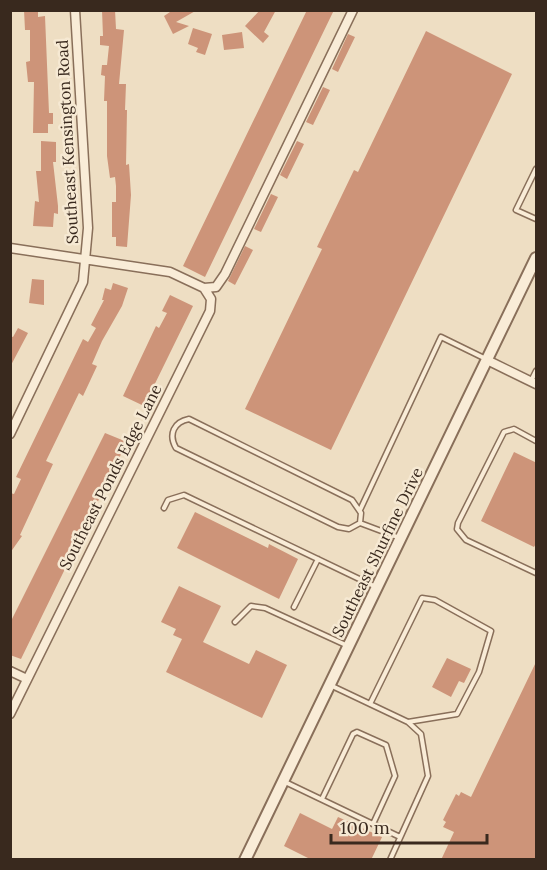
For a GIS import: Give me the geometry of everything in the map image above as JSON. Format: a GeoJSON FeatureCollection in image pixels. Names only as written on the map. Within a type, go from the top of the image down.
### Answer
{"type":"FeatureCollection","features":[{"type":"Feature","properties":{"kind":"street","name":"Southeast Kensington Road"},"geometry":{"type":"LineString","coordinates":[[10,434],[76,300],[87,261],[88,228],[75,10]]}},
{"type":"Feature","properties":{"kind":"street"},"geometry":{"type":"LineString","coordinates":[[10,248],[170,272],[204,288],[216,287],[225,274],[352,10]]}},
{"type":"Feature","properties":{"kind":"street","name":"Southeast Shurfine Drive"},"geometry":{"type":"LineString","coordinates":[[245,860],[537,258]]}},
{"type":"Feature","properties":{"kind":"street","name":"Southeast Ponds Edge Lane"},"geometry":{"type":"LineString","coordinates":[[10,714],[210,311],[211,298],[204,288]]}},
{"type":"Feature","properties":{"kind":"street"},"geometry":{"type":"LineString","coordinates":[[487,360],[534,383]]}},
{"type":"Feature","properties":{"kind":"street"},"geometry":{"type":"LineString","coordinates":[[10,670],[27,679]]}},
{"type":"Feature","properties":{"kind":"lane"},"geometry":{"type":"LineString","coordinates":[[537,169],[516,210],[537,219]]}},
{"type":"Feature","properties":{"kind":"lane"},"geometry":{"type":"LineString","coordinates":[[360,522],[360,511],[441,337],[487,360]]}},
{"type":"Feature","properties":{"kind":"lane"},"geometry":{"type":"LineString","coordinates":[[534,383],[537,371]]}},
{"type":"Feature","properties":{"kind":"lane"},"geometry":{"type":"LineString","coordinates":[[360,511],[352,500],[189,419],[175,426],[172,435],[176,448],[338,526],[349,529],[360,522]]}},
{"type":"Feature","properties":{"kind":"lane"},"geometry":{"type":"LineString","coordinates":[[537,441],[514,429],[504,432],[457,529],[466,540],[537,573]]}},
{"type":"Feature","properties":{"kind":"lane"},"geometry":{"type":"LineString","coordinates":[[164,508],[168,500],[184,495],[376,587]]}},
{"type":"Feature","properties":{"kind":"lane"},"geometry":{"type":"LineString","coordinates":[[360,522],[400,538]]}},
{"type":"Feature","properties":{"kind":"lane"},"geometry":{"type":"LineString","coordinates":[[294,607],[318,559]]}},
{"type":"Feature","properties":{"kind":"lane"},"geometry":{"type":"LineString","coordinates":[[370,704],[422,598],[435,600],[491,631],[479,672],[457,714],[408,722]]}},
{"type":"Feature","properties":{"kind":"lane"},"geometry":{"type":"LineString","coordinates":[[235,622],[251,606],[258,607],[348,646]]}},
{"type":"Feature","properties":{"kind":"lane"},"geometry":{"type":"LineString","coordinates":[[329,684],[408,722],[421,734],[428,776],[390,860]]}},
{"type":"Feature","properties":{"kind":"lane"},"geometry":{"type":"LineString","coordinates":[[322,799],[353,734],[357,732],[386,745],[395,776],[373,824]]}},
{"type":"Feature","properties":{"kind":"lane"},"geometry":{"type":"LineString","coordinates":[[283,780],[400,837]]}},
{"type":"Feature","properties":{"kind":"building"},"geometry":{"type":"Polygon","coordinates":[[[24,10],[38,10],[38,17],[45,16],[49,113],[53,113],[53,124],[48,124],[48,133],[33,133],[34,82],[28,82],[26,62],[30,61],[30,30],[25,30],[24,10]]]}},
{"type":"Feature","properties":{"kind":"building"},"geometry":{"type":"Polygon","coordinates":[[[102,10],[115,10],[116,29],[124,30],[119,84],[126,84],[126,165],[129,164],[131,195],[127,247],[116,246],[116,237],[112,237],[112,202],[116,202],[116,186],[115,177],[110,178],[107,156],[107,101],[104,101],[105,76],[101,75],[102,65],[107,65],[109,46],[100,45],[100,36],[103,36],[102,10]]]}},
{"type":"Feature","properties":{"kind":"building"},"geometry":{"type":"Polygon","coordinates":[[[173,10],[197,10],[176,22],[189,26],[173,34],[164,16],[173,10]]]}},
{"type":"Feature","properties":{"kind":"building"},"geometry":{"type":"Polygon","coordinates":[[[260,10],[276,10],[264,32],[269,36],[263,43],[245,26],[260,10]]]}},
{"type":"Feature","properties":{"kind":"building"},"geometry":{"type":"Polygon","coordinates":[[[307,10],[334,10],[205,277],[183,266],[307,10]]]}},
{"type":"Feature","properties":{"kind":"building"},"geometry":{"type":"Polygon","coordinates":[[[193,28],[212,34],[205,55],[196,52],[198,48],[188,44],[193,28]]]}},
{"type":"Feature","properties":{"kind":"building"},"geometry":{"type":"Polygon","coordinates":[[[426,31],[512,74],[331,450],[245,409],[322,249],[317,247],[354,170],[358,172],[426,31]]]}},
{"type":"Feature","properties":{"kind":"building"},"geometry":{"type":"Polygon","coordinates":[[[242,32],[244,48],[224,50],[222,35],[242,32]]]}},
{"type":"Feature","properties":{"kind":"building"},"geometry":{"type":"Polygon","coordinates":[[[348,34],[355,37],[338,72],[332,69],[348,34]]]}},
{"type":"Feature","properties":{"kind":"building"},"geometry":{"type":"Polygon","coordinates":[[[323,87],[330,90],[313,125],[306,122],[323,87]]]}},
{"type":"Feature","properties":{"kind":"building"},"geometry":{"type":"Polygon","coordinates":[[[41,141],[56,142],[56,162],[53,162],[58,214],[54,213],[53,227],[33,226],[35,201],[39,202],[36,171],[41,171],[41,141]]]}},
{"type":"Feature","properties":{"kind":"building"},"geometry":{"type":"Polygon","coordinates":[[[297,141],[304,144],[287,179],[280,175],[297,141]]]}},
{"type":"Feature","properties":{"kind":"building"},"geometry":{"type":"Polygon","coordinates":[[[271,194],[278,197],[261,232],[254,229],[271,194]]]}},
{"type":"Feature","properties":{"kind":"building"},"geometry":{"type":"Polygon","coordinates":[[[245,246],[253,250],[235,285],[228,281],[245,246]]]}},
{"type":"Feature","properties":{"kind":"building"},"geometry":{"type":"Polygon","coordinates":[[[32,279],[44,280],[44,305],[29,303],[32,279]]]}},
{"type":"Feature","properties":{"kind":"building"},"geometry":{"type":"Polygon","coordinates":[[[113,283],[128,288],[122,306],[92,364],[97,366],[83,396],[79,393],[46,461],[53,464],[20,535],[22,536],[10,553],[10,493],[14,494],[21,479],[16,477],[83,339],[88,342],[96,328],[91,325],[104,300],[102,300],[105,288],[111,290],[113,283]]]}},
{"type":"Feature","properties":{"kind":"building"},"geometry":{"type":"Polygon","coordinates":[[[170,295],[193,306],[144,406],[123,396],[156,326],[159,328],[167,313],[162,311],[170,295]]]}},
{"type":"Feature","properties":{"kind":"building"},"geometry":{"type":"Polygon","coordinates":[[[18,328],[28,333],[10,367],[10,336],[13,337],[18,328]]]}},
{"type":"Feature","properties":{"kind":"building"},"geometry":{"type":"Polygon","coordinates":[[[105,433],[127,442],[21,659],[10,655],[10,623],[105,433]]]}},
{"type":"Feature","properties":{"kind":"building"},"geometry":{"type":"Polygon","coordinates":[[[514,452],[537,463],[537,542],[534,547],[481,521],[514,452]]]}},
{"type":"Feature","properties":{"kind":"building"},"geometry":{"type":"Polygon","coordinates":[[[195,512],[268,548],[269,544],[298,559],[279,599],[177,548],[195,512]]]}},
{"type":"Feature","properties":{"kind":"building"},"geometry":{"type":"Polygon","coordinates":[[[179,586],[221,606],[203,642],[249,664],[256,650],[287,665],[262,718],[166,672],[182,639],[173,635],[176,629],[161,622],[179,586]]]}},
{"type":"Feature","properties":{"kind":"building"},"geometry":{"type":"Polygon","coordinates":[[[447,658],[471,669],[464,683],[459,681],[451,697],[432,687],[447,658]]]}},
{"type":"Feature","properties":{"kind":"building"},"geometry":{"type":"Polygon","coordinates":[[[537,660],[537,860],[441,860],[454,832],[443,827],[446,822],[443,820],[456,794],[459,796],[461,792],[471,797],[537,660]]]}},
{"type":"Feature","properties":{"kind":"building"},"geometry":{"type":"Polygon","coordinates":[[[300,813],[332,829],[338,817],[382,837],[371,860],[312,860],[284,846],[300,813]]]}}]}
